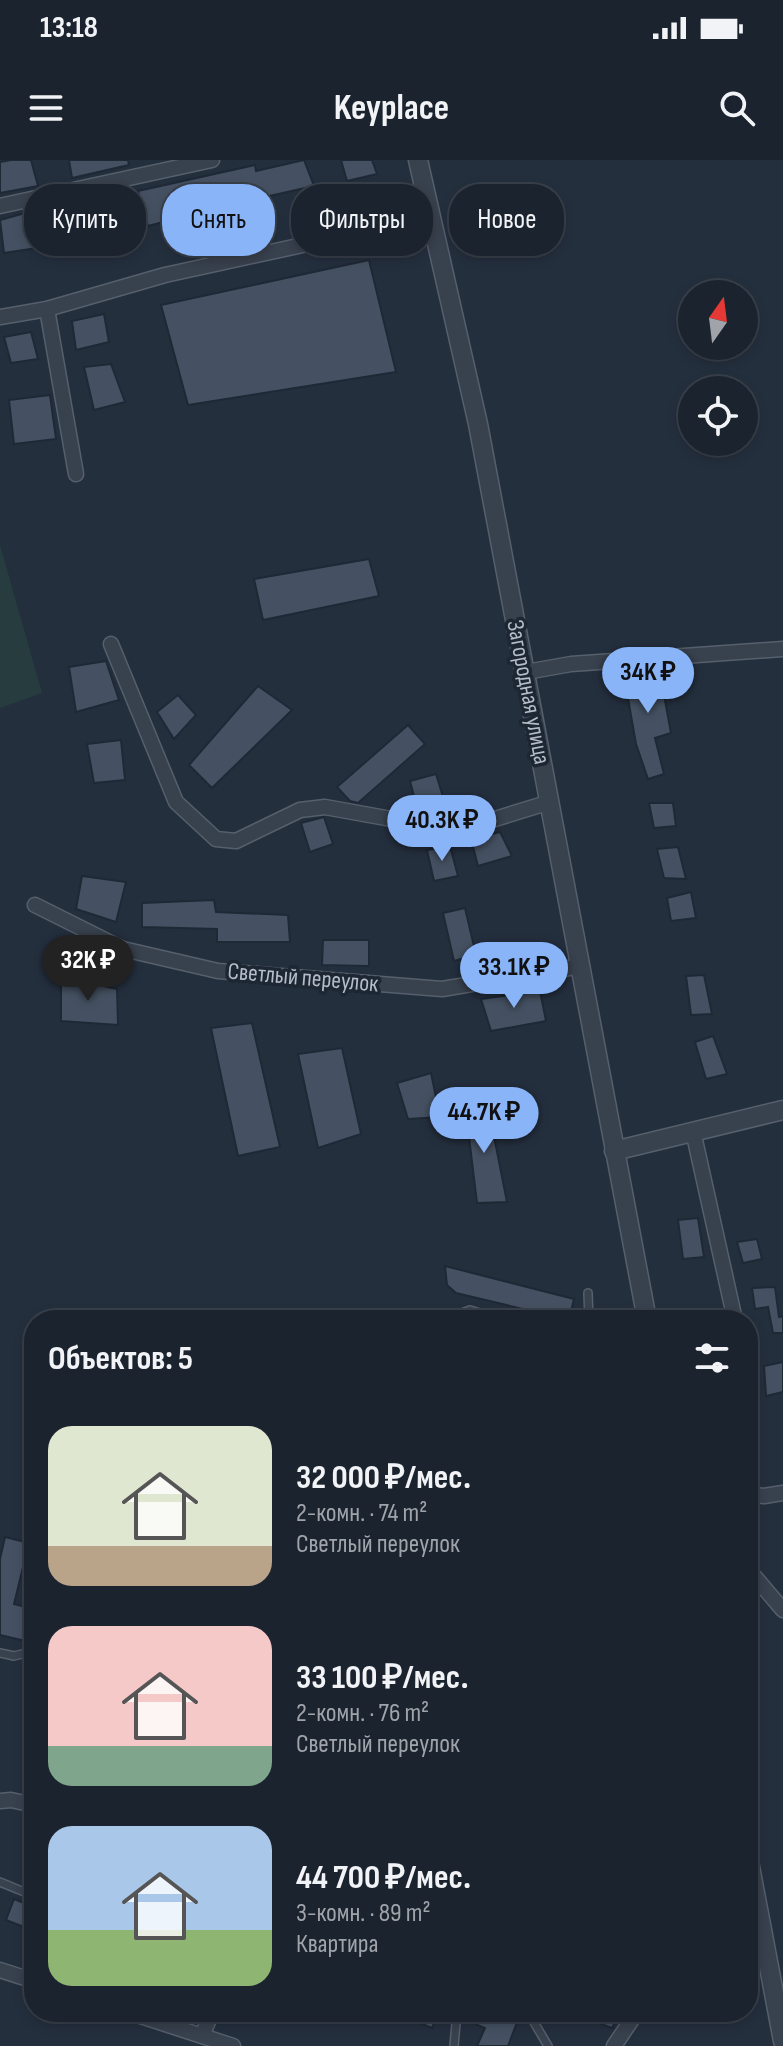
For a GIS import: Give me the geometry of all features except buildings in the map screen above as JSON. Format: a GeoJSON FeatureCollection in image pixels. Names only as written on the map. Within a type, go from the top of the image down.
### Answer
{"type":"FeatureCollection","features":[{"type":"Feature","properties":{"kind":"street"},"geometry":{"type":"LineString","coordinates":[[0,206],[165,165],[212,160]]}},
{"type":"Feature","properties":{"kind":"street","name":"Загородная улица"},"geometry":{"type":"LineString","coordinates":[[418,160],[423,184]]}},
{"type":"Feature","properties":{"kind":"street","name":"Загородная улица"},"geometry":{"type":"LineString","coordinates":[[433,226],[478,424],[645,1310]]}},
{"type":"Feature","properties":{"kind":"street"},"geometry":{"type":"LineString","coordinates":[[0,317],[47,309],[165,275],[291,248]]}},
{"type":"Feature","properties":{"kind":"street"},"geometry":{"type":"LineString","coordinates":[[47,309],[76,474]]}},
{"type":"Feature","properties":{"kind":"street"},"geometry":{"type":"LineString","coordinates":[[111,644],[176,802],[216,839],[236,841],[300,810],[325,807],[397,820],[420,836],[446,834],[550,802]]}},
{"type":"Feature","properties":{"kind":"street"},"geometry":{"type":"LineString","coordinates":[[526,672],[571,664],[783,649]]}},
{"type":"Feature","properties":{"kind":"street","name":"Светлый переулок"},"geometry":{"type":"LineString","coordinates":[[35,905],[123,949],[218,971],[442,989],[581,966]]}},
{"type":"Feature","properties":{"kind":"street"},"geometry":{"type":"LineString","coordinates":[[614,1151],[783,1110]]}},
{"type":"Feature","properties":{"kind":"street"},"geometry":{"type":"LineString","coordinates":[[693,1131],[733,1310]]}},
{"type":"Feature","properties":{"kind":"street"},"geometry":{"type":"LineString","coordinates":[[758,1495],[783,1493]]}},
{"type":"Feature","properties":{"kind":"street"},"geometry":{"type":"LineString","coordinates":[[758,1581],[783,1610]]}},
{"type":"Feature","properties":{"kind":"street"},"geometry":{"type":"LineString","coordinates":[[0,1801],[24,1803]]}},
{"type":"Feature","properties":{"kind":"street"},"geometry":{"type":"LineString","coordinates":[[758,1909],[783,2041]]}},
{"type":"Feature","properties":{"kind":"street"},"geometry":{"type":"LineString","coordinates":[[0,1970],[24,1978]]}},
{"type":"Feature","properties":{"kind":"street"},"geometry":{"type":"LineString","coordinates":[[159,2022],[233,2046]]}},
{"type":"Feature","properties":{"kind":"street"},"geometry":{"type":"LineString","coordinates":[[202,2036],[208,2022]]}},
{"type":"Feature","properties":{"kind":"street"},"geometry":{"type":"LineString","coordinates":[[614,2046],[630,2022]]}},
{"type":"Feature","properties":{"kind":"lane"},"geometry":{"type":"LineString","coordinates":[[588,1293],[589,1310]]}},
{"type":"Feature","properties":{"kind":"lane"},"geometry":{"type":"LineString","coordinates":[[0,1653],[14,1656],[24,1654]]}},
{"type":"Feature","properties":{"kind":"lane"},"geometry":{"type":"LineString","coordinates":[[0,1882],[24,1892]]}},
{"type":"Feature","properties":{"kind":"lane"},"geometry":{"type":"LineString","coordinates":[[454,2046],[456,2022]]}},
{"type":"Feature","properties":{"kind":"lane"},"geometry":{"type":"LineString","coordinates":[[534,2022],[548,2046]]}},
{"type":"Feature","properties":{"kind":"green space"},"geometry":{"type":"Polygon","coordinates":[[[0,545],[42,693],[0,708],[0,545]]]}}]}
